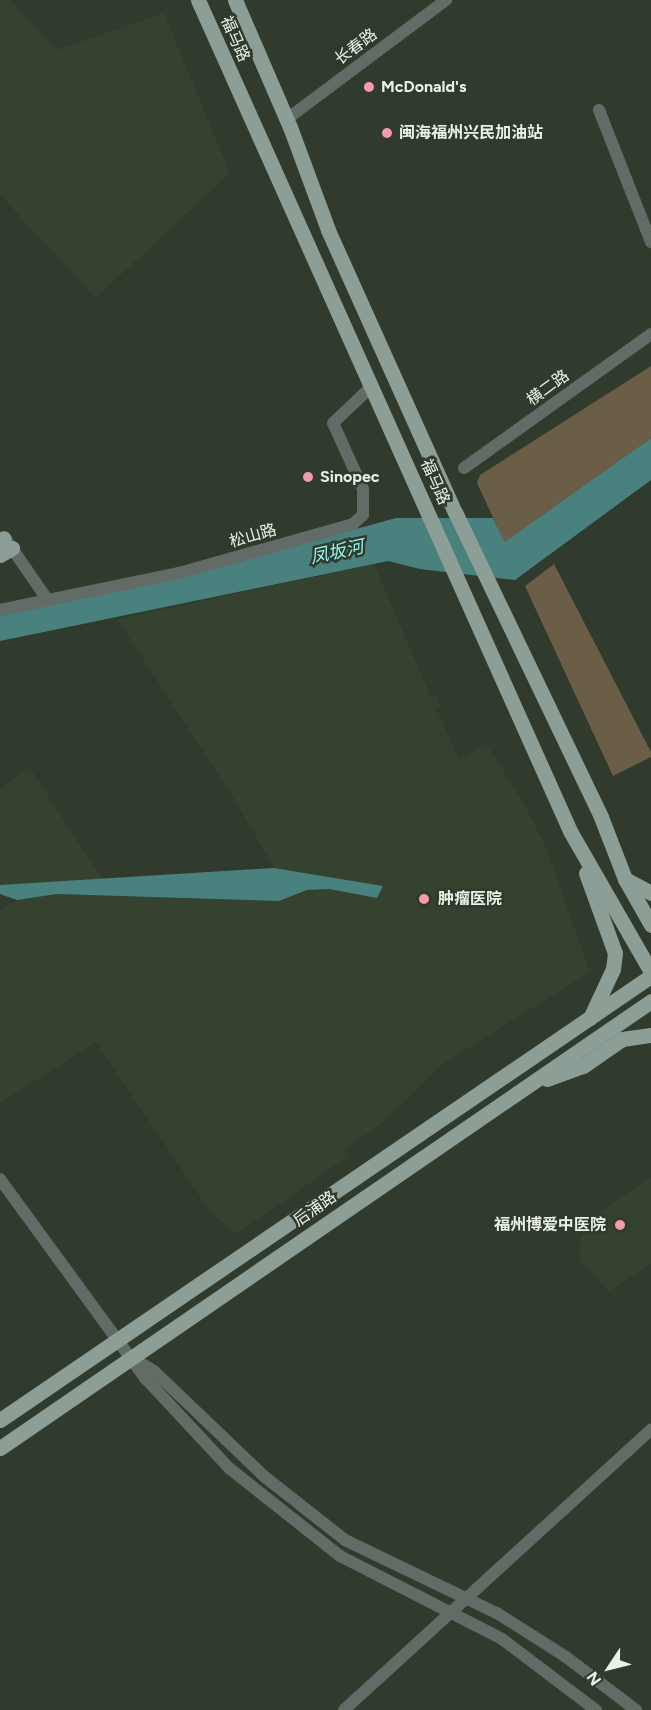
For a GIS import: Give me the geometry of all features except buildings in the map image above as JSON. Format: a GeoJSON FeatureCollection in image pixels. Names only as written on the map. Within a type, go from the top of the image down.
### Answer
{"type":"FeatureCollection","features":[{"type":"Feature","properties":{"kind":"main road","name":"福马路"},"geometry":{"type":"LineString","coordinates":[[198,0],[570,831],[651,974]]}},
{"type":"Feature","properties":{"kind":"main road","name":"福马路"},"geometry":{"type":"LineString","coordinates":[[235,0],[287,119],[328,230],[489,587],[601,817],[625,879],[651,925]]}},
{"type":"Feature","properties":{"kind":"main road"},"geometry":{"type":"LineString","coordinates":[[570,831],[615,953],[613,969],[590,1018]]}},
{"type":"Feature","properties":{"kind":"main road"},"geometry":{"type":"LineString","coordinates":[[625,879],[651,893]]}},
{"type":"Feature","properties":{"kind":"main road","name":"后浦路"},"geometry":{"type":"LineString","coordinates":[[0,1420],[590,1018],[651,974]]}},
{"type":"Feature","properties":{"kind":"main road","name":"后浦路"},"geometry":{"type":"LineString","coordinates":[[0,1448],[651,1001]]}},
{"type":"Feature","properties":{"kind":"main road"},"geometry":{"type":"LineString","coordinates":[[525,1088],[583,1066],[622,1039],[651,1035]]}},
{"type":"Feature","properties":{"kind":"street","name":"长春路"},"geometry":{"type":"LineString","coordinates":[[287,119],[446,0]]}},
{"type":"Feature","properties":{"kind":"street"},"geometry":{"type":"LineString","coordinates":[[599,110],[651,242]]}},
{"type":"Feature","properties":{"kind":"street","name":"横二路"},"geometry":{"type":"LineString","coordinates":[[464,468],[651,334]]}},
{"type":"Feature","properties":{"kind":"street","name":"松山路"},"geometry":{"type":"LineString","coordinates":[[0,609],[179,573],[353,524],[363,515],[363,489],[333,423],[372,386]]}},
{"type":"Feature","properties":{"kind":"street"},"geometry":{"type":"LineString","coordinates":[[4,545],[47,599]]}},
{"type":"Feature","properties":{"kind":"street"},"geometry":{"type":"LineString","coordinates":[[0,1179],[161,1398],[208,1448],[309,1534],[357,1566],[502,1639],[596,1710]]}},
{"type":"Feature","properties":{"kind":"street"},"geometry":{"type":"LineString","coordinates":[[133,1358],[155,1372],[241,1457],[327,1527],[364,1551],[466,1599],[544,1642],[636,1710]]}},
{"type":"Feature","properties":{"kind":"street"},"geometry":{"type":"LineString","coordinates":[[344,1710],[651,1430]]}},
{"type":"Feature","properties":{"kind":"shaded area"},"geometry":{"type":"Polygon","coordinates":[[[0,0],[10,0],[57,50],[164,13],[230,173],[96,298],[0,195],[0,0]]]}},
{"type":"Feature","properties":{"kind":"shaded area"},"geometry":{"type":"Polygon","coordinates":[[[651,366],[651,438],[505,543],[477,483],[480,475],[651,366]]]}},
{"type":"Feature","properties":{"kind":"shaded area","name":"肿瘤医院"},"geometry":{"type":"Polygon","coordinates":[[[374,564],[431,697],[437,695],[441,706],[436,708],[459,759],[487,745],[523,802],[545,845],[590,972],[444,1063],[381,1124],[345,1149],[349,1156],[236,1234],[211,1213],[96,1042],[0,1103],[0,910],[17,900],[57,894],[279,901],[307,890],[329,889],[377,897],[383,886],[274,868],[233,797],[117,619],[374,564]]]}},
{"type":"Feature","properties":{"kind":"shaded area"},"geometry":{"type":"Polygon","coordinates":[[[554,564],[651,752],[651,757],[613,776],[525,586],[554,564]]]}},
{"type":"Feature","properties":{"kind":"shaded area"},"geometry":{"type":"Polygon","coordinates":[[[30,768],[103,880],[0,885],[0,788],[30,768]]]}},
{"type":"Feature","properties":{"kind":"shaded area","name":"福州博爱中医院"},"geometry":{"type":"Polygon","coordinates":[[[651,1177],[651,1264],[609,1291],[579,1260],[581,1237],[599,1212],[651,1177]]]}},
{"type":"Feature","properties":{"kind":"water","name":"凤坂河"},"geometry":{"type":"Polygon","coordinates":[[[651,438],[651,480],[515,580],[420,569],[388,561],[0,641],[0,616],[185,576],[396,518],[493,518],[505,542],[651,438]]]}},
{"type":"Feature","properties":{"kind":"water"},"geometry":{"type":"Polygon","coordinates":[[[274,868],[383,886],[377,898],[329,889],[307,890],[279,901],[57,894],[17,900],[0,894],[0,885],[274,868]]]}},
{"type":"Feature","properties":{"kind":"place","name":"McDonald's"},"geometry":{"type":"Point","coordinates":[369,87]}},
{"type":"Feature","properties":{"kind":"place","name":"闽海福州兴民加油站"},"geometry":{"type":"Point","coordinates":[387,133]}},
{"type":"Feature","properties":{"kind":"place","name":"Sinopec"},"geometry":{"type":"Point","coordinates":[308,477]}},
{"type":"Feature","properties":{"kind":"place","name":"肿瘤医院"},"geometry":{"type":"Point","coordinates":[424,899]}},
{"type":"Feature","properties":{"kind":"place","name":"福州博爱中医院"},"geometry":{"type":"Point","coordinates":[620,1225]}}]}
